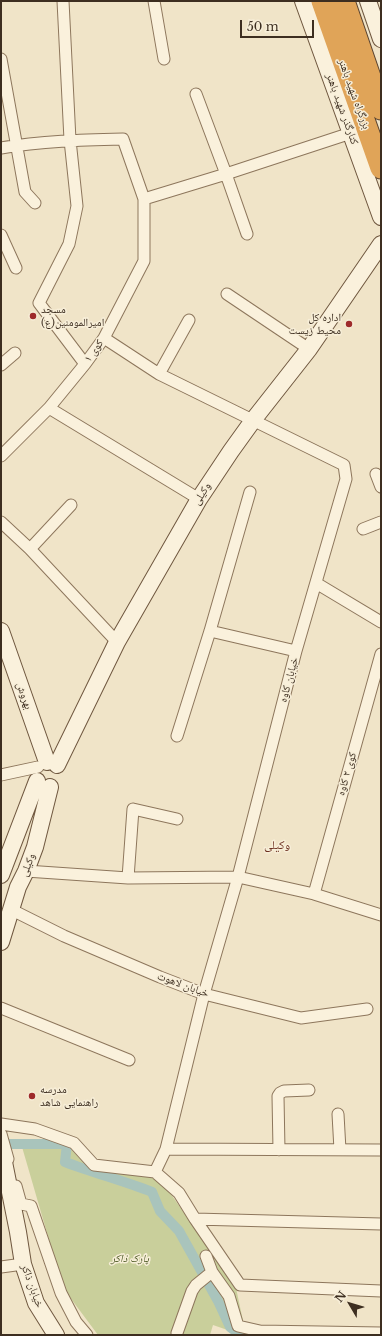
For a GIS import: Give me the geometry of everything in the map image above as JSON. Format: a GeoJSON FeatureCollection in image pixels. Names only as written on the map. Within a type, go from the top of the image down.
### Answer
{"type":"FeatureCollection","features":[{"type":"Feature","properties":{"kind":"highway","name":"بزرگراه شهید باهنر"},"geometry":{"type":"LineString","coordinates":[[346,6],[381,109]]}},
{"type":"Feature","properties":{"kind":"highway","name":"بزرگراه شهید باهنر"},"geometry":{"type":"LineString","coordinates":[[325,10],[381,168]]}},
{"type":"Feature","properties":{"kind":"street"},"geometry":{"type":"LineString","coordinates":[[63,1],[70,140],[77,206],[69,244],[39,303],[85,364]]}},
{"type":"Feature","properties":{"kind":"street"},"geometry":{"type":"LineString","coordinates":[[154,1],[164,59]]}},
{"type":"Feature","properties":{"kind":"street","name":"کنارگذر شهید باهنر"},"geometry":{"type":"LineString","coordinates":[[303,1],[381,217]]}},
{"type":"Feature","properties":{"kind":"street"},"geometry":{"type":"LineString","coordinates":[[368,1],[381,39]]}},
{"type":"Feature","properties":{"kind":"street"},"geometry":{"type":"LineString","coordinates":[[1,59],[4,90],[17,145],[24,192],[35,203]]}},
{"type":"Feature","properties":{"kind":"street"},"geometry":{"type":"LineString","coordinates":[[196,94],[247,234]]}},
{"type":"Feature","properties":{"kind":"street"},"geometry":{"type":"LineString","coordinates":[[144,199],[351,133]]}},
{"type":"Feature","properties":{"kind":"street","name":"کوی ۱"},"geometry":{"type":"LineString","coordinates":[[1,456],[49,408],[85,364],[104,338],[144,261],[144,199],[123,139],[70,140]]}},
{"type":"Feature","properties":{"kind":"street"},"geometry":{"type":"LineString","coordinates":[[1,148],[70,140]]}},
{"type":"Feature","properties":{"kind":"street"},"geometry":{"type":"LineString","coordinates":[[1,235],[16,268]]}},
{"type":"Feature","properties":{"kind":"street","name":"وکیلی"},"geometry":{"type":"LineString","coordinates":[[1,875],[5,853],[46,772],[117,642],[199,498],[230,451],[309,349],[381,244]]}},
{"type":"Feature","properties":{"kind":"street"},"geometry":{"type":"LineString","coordinates":[[227,294],[309,349]]}},
{"type":"Feature","properties":{"kind":"street"},"geometry":{"type":"LineString","coordinates":[[160,374],[189,320]]}},
{"type":"Feature","properties":{"kind":"street"},"geometry":{"type":"LineString","coordinates":[[104,338],[160,374],[254,419]]}},
{"type":"Feature","properties":{"kind":"street"},"geometry":{"type":"LineString","coordinates":[[1,365],[15,353]]}},
{"type":"Feature","properties":{"kind":"street"},"geometry":{"type":"LineString","coordinates":[[49,408],[199,498]]}},
{"type":"Feature","properties":{"kind":"street","name":"خیابان کاوه"},"geometry":{"type":"LineString","coordinates":[[155,1172],[166,1149],[204,994],[238,877],[296,651],[346,479],[344,465],[254,419]]}},
{"type":"Feature","properties":{"kind":"street"},"geometry":{"type":"LineString","coordinates":[[376,474],[381,487]]}},
{"type":"Feature","properties":{"kind":"street"},"geometry":{"type":"LineString","coordinates":[[177,736],[210,631],[250,492]]}},
{"type":"Feature","properties":{"kind":"street"},"geometry":{"type":"LineString","coordinates":[[30,549],[71,505]]}},
{"type":"Feature","properties":{"kind":"street"},"geometry":{"type":"LineString","coordinates":[[1,522],[30,549],[117,642]]}},
{"type":"Feature","properties":{"kind":"street"},"geometry":{"type":"LineString","coordinates":[[363,529],[381,522]]}},
{"type":"Feature","properties":{"kind":"street"},"geometry":{"type":"LineString","coordinates":[[316,583],[381,622]]}},
{"type":"Feature","properties":{"kind":"street","name":"بهروش"},"geometry":{"type":"LineString","coordinates":[[1,630],[46,772]]}},
{"type":"Feature","properties":{"kind":"street"},"geometry":{"type":"LineString","coordinates":[[210,631],[296,651]]}},
{"type":"Feature","properties":{"kind":"street","name":"کوی ۲ کاوه"},"geometry":{"type":"LineString","coordinates":[[314,894],[381,654]]}},
{"type":"Feature","properties":{"kind":"street"},"geometry":{"type":"LineString","coordinates":[[1,775],[46,772]]}},
{"type":"Feature","properties":{"kind":"street","name":"وکیلی"},"geometry":{"type":"LineString","coordinates":[[1,942],[10,909],[26,871],[34,846],[46,772]]}},
{"type":"Feature","properties":{"kind":"street"},"geometry":{"type":"LineString","coordinates":[[128,878],[133,809],[177,819]]}},
{"type":"Feature","properties":{"kind":"street"},"geometry":{"type":"LineString","coordinates":[[26,871],[128,878],[238,877],[314,894],[381,915]]}},
{"type":"Feature","properties":{"kind":"street","name":"خیابان لاهوت"},"geometry":{"type":"LineString","coordinates":[[10,909],[64,936],[204,994],[301,1018],[367,1009]]}},
{"type":"Feature","properties":{"kind":"street"},"geometry":{"type":"LineString","coordinates":[[1,1008],[129,1060]]}},
{"type":"Feature","properties":{"kind":"street"},"geometry":{"type":"LineString","coordinates":[[279,1150],[278,1096],[280,1093],[284,1092],[309,1090]]}},
{"type":"Feature","properties":{"kind":"street"},"geometry":{"type":"LineString","coordinates":[[338,1114],[340,1150]]}},
{"type":"Feature","properties":{"kind":"street"},"geometry":{"type":"LineString","coordinates":[[1,1124],[34,1129],[74,1143],[94,1164],[155,1172],[179,1193],[240,1284],[381,1291]]}},
{"type":"Feature","properties":{"kind":"street"},"geometry":{"type":"LineString","coordinates":[[1,1134],[21,1204],[31,1206],[61,1293],[76,1322],[87,1335]]}},
{"type":"Feature","properties":{"kind":"street"},"geometry":{"type":"LineString","coordinates":[[166,1149],[381,1150]]}},
{"type":"Feature","properties":{"kind":"street","name":"خیابان ذاکر"},"geometry":{"type":"LineString","coordinates":[[1,1153],[18,1232],[23,1264],[36,1303],[56,1335]]}},
{"type":"Feature","properties":{"kind":"street","name":"خیابان ذاکر"},"geometry":{"type":"LineString","coordinates":[[1,1188],[18,1232]]}},
{"type":"Feature","properties":{"kind":"street"},"geometry":{"type":"LineString","coordinates":[[195,1219],[381,1224]]}},
{"type":"Feature","properties":{"kind":"street"},"geometry":{"type":"LineString","coordinates":[[206,1256],[212,1272],[229,1296],[238,1326],[260,1331],[381,1332]]}},
{"type":"Feature","properties":{"kind":"street"},"geometry":{"type":"LineString","coordinates":[[1,1267],[23,1264]]}},
{"type":"Feature","properties":{"kind":"street"},"geometry":{"type":"LineString","coordinates":[[177,1333],[196,1285],[212,1272]]}},
{"type":"Feature","properties":{"kind":"green space","name":"پارک ذاکر"},"geometry":{"type":"Polygon","coordinates":[[[45,1139],[69,1147],[88,1167],[99,1173],[151,1175],[164,1184],[236,1288],[246,1335],[213,1325],[210,1335],[98,1335],[63,1288],[20,1140],[45,1139]]]}},
{"type":"Feature","properties":{"kind":"waterway"},"geometry":{"type":"LineString","coordinates":[[10,1144],[67,1144],[65,1162],[152,1192],[160,1211],[179,1231],[218,1301],[230,1327],[238,1333],[259,1335]]}},
{"type":"Feature","properties":{"kind":"place","name":"مسجد امیرالمومنین(ع)"},"geometry":{"type":"Point","coordinates":[33,316]}},
{"type":"Feature","properties":{"kind":"place","name":"اداره کل محیط زیست"},"geometry":{"type":"Point","coordinates":[349,324]}},
{"type":"Feature","properties":{"kind":"place","name":"مدرسه راهنمایی شاهد"},"geometry":{"type":"Point","coordinates":[32,1096]}},
{"type":"Feature","properties":{"kind":"district","name":"وکیلی"},"geometry":{"type":"Point","coordinates":[277,846]}}]}
